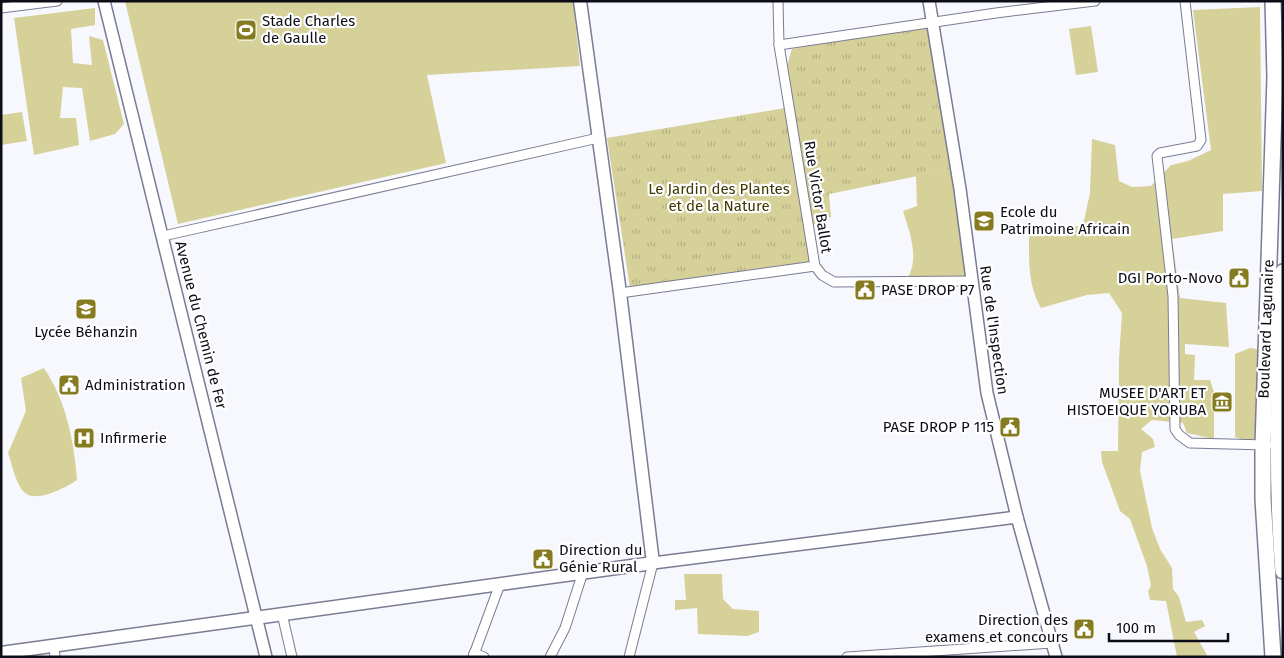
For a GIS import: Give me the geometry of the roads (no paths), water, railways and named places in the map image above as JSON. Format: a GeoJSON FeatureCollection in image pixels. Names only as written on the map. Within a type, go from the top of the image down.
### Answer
{"type":"FeatureCollection","features":[{"type":"Feature","properties":{"kind":"highway","name":"Boulevard Lagunaire"},"geometry":{"type":"LineString","coordinates":[[1273,1],[1275,77],[1263,445],[1263,498],[1273,657]]}},
{"type":"Feature","properties":{"kind":"highway","name":"Boulevard Lagunaire"},"geometry":{"type":"LineString","coordinates":[[1283,272],[1278,446],[1278,496],[1283,571]]}},
{"type":"Feature","properties":{"kind":"main road"},"geometry":{"type":"LineString","coordinates":[[1,653],[55,652],[258,617],[653,563],[620,294],[580,1]]}},
{"type":"Feature","properties":{"kind":"street"},"geometry":{"type":"LineString","coordinates":[[1,8],[57,1]]}},
{"type":"Feature","properties":{"kind":"street","name":"Avenue du Chemin de Fer"},"geometry":{"type":"LineString","coordinates":[[104,1],[258,617],[266,657]]}},
{"type":"Feature","properties":{"kind":"street","name":"Rue de l'Inspection"},"geometry":{"type":"LineString","coordinates":[[929,1],[960,189],[987,393],[1017,517],[1056,657]]}},
{"type":"Feature","properties":{"kind":"street"},"geometry":{"type":"LineString","coordinates":[[779,45],[1095,1]]}},
{"type":"Feature","properties":{"kind":"street"},"geometry":{"type":"LineString","coordinates":[[1185,1],[1202,140],[1197,146],[1160,153],[1157,156],[1172,296],[1176,429],[1179,435],[1190,443],[1278,446]]}},
{"type":"Feature","properties":{"kind":"street","name":"Rue Victor Ballot"},"geometry":{"type":"LineString","coordinates":[[776,3],[779,45],[815,266],[828,279],[843,282],[971,281]]}},
{"type":"Feature","properties":{"kind":"street"},"geometry":{"type":"LineString","coordinates":[[163,236],[598,138]]}},
{"type":"Feature","properties":{"kind":"street"},"geometry":{"type":"LineString","coordinates":[[620,294],[815,266]]}},
{"type":"Feature","properties":{"kind":"street"},"geometry":{"type":"LineString","coordinates":[[629,657],[653,563],[1017,517]]}},
{"type":"Feature","properties":{"kind":"street"},"geometry":{"type":"LineString","coordinates":[[550,657],[565,628],[584,572]]}},
{"type":"Feature","properties":{"kind":"street"},"geometry":{"type":"LineString","coordinates":[[484,657],[473,655],[500,584]]}},
{"type":"Feature","properties":{"kind":"street"},"geometry":{"type":"LineString","coordinates":[[282,614],[292,657]]}},
{"type":"Feature","properties":{"kind":"street"},"geometry":{"type":"LineString","coordinates":[[847,657],[961,653],[1052,643]]}},
{"type":"Feature","properties":{"kind":"place","name":"Stade Charles de Gaulle"},"geometry":{"type":"Point","coordinates":[246,30]}},
{"type":"Feature","properties":{"kind":"place","name":"Ecole du Patrimoine Africain"},"geometry":{"type":"Point","coordinates":[984,221]}},
{"type":"Feature","properties":{"kind":"place","name":"DGI Porto-Novo"},"geometry":{"type":"Point","coordinates":[1239,278]}},
{"type":"Feature","properties":{"kind":"place","name":"PASE DROP P7"},"geometry":{"type":"Point","coordinates":[865,290]}},
{"type":"Feature","properties":{"kind":"place","name":"Lycée Béhanzin"},"geometry":{"type":"Point","coordinates":[86,309]}},
{"type":"Feature","properties":{"kind":"place","name":"Administration"},"geometry":{"type":"Point","coordinates":[69,385]}},
{"type":"Feature","properties":{"kind":"place","name":"MUSEE D'ART ET HISTOEIQUE YORUBA"},"geometry":{"type":"Point","coordinates":[1222,402]}},
{"type":"Feature","properties":{"kind":"place","name":"PASE DROP P 115"},"geometry":{"type":"Point","coordinates":[1010,427]}},
{"type":"Feature","properties":{"kind":"place","name":"Infirmerie"},"geometry":{"type":"Point","coordinates":[84,438]}},
{"type":"Feature","properties":{"kind":"place","name":"Direction du Génie Rural"},"geometry":{"type":"Point","coordinates":[543,559]}},
{"type":"Feature","properties":{"kind":"place","name":"Direction des examens et concours"},"geometry":{"type":"Point","coordinates":[1084,629]}},
{"type":"Feature","properties":{"kind":"park label","name":"Le Jardin des Plantes et de la Nature"},"geometry":{"type":"Point","coordinates":[719,198]}}]}
